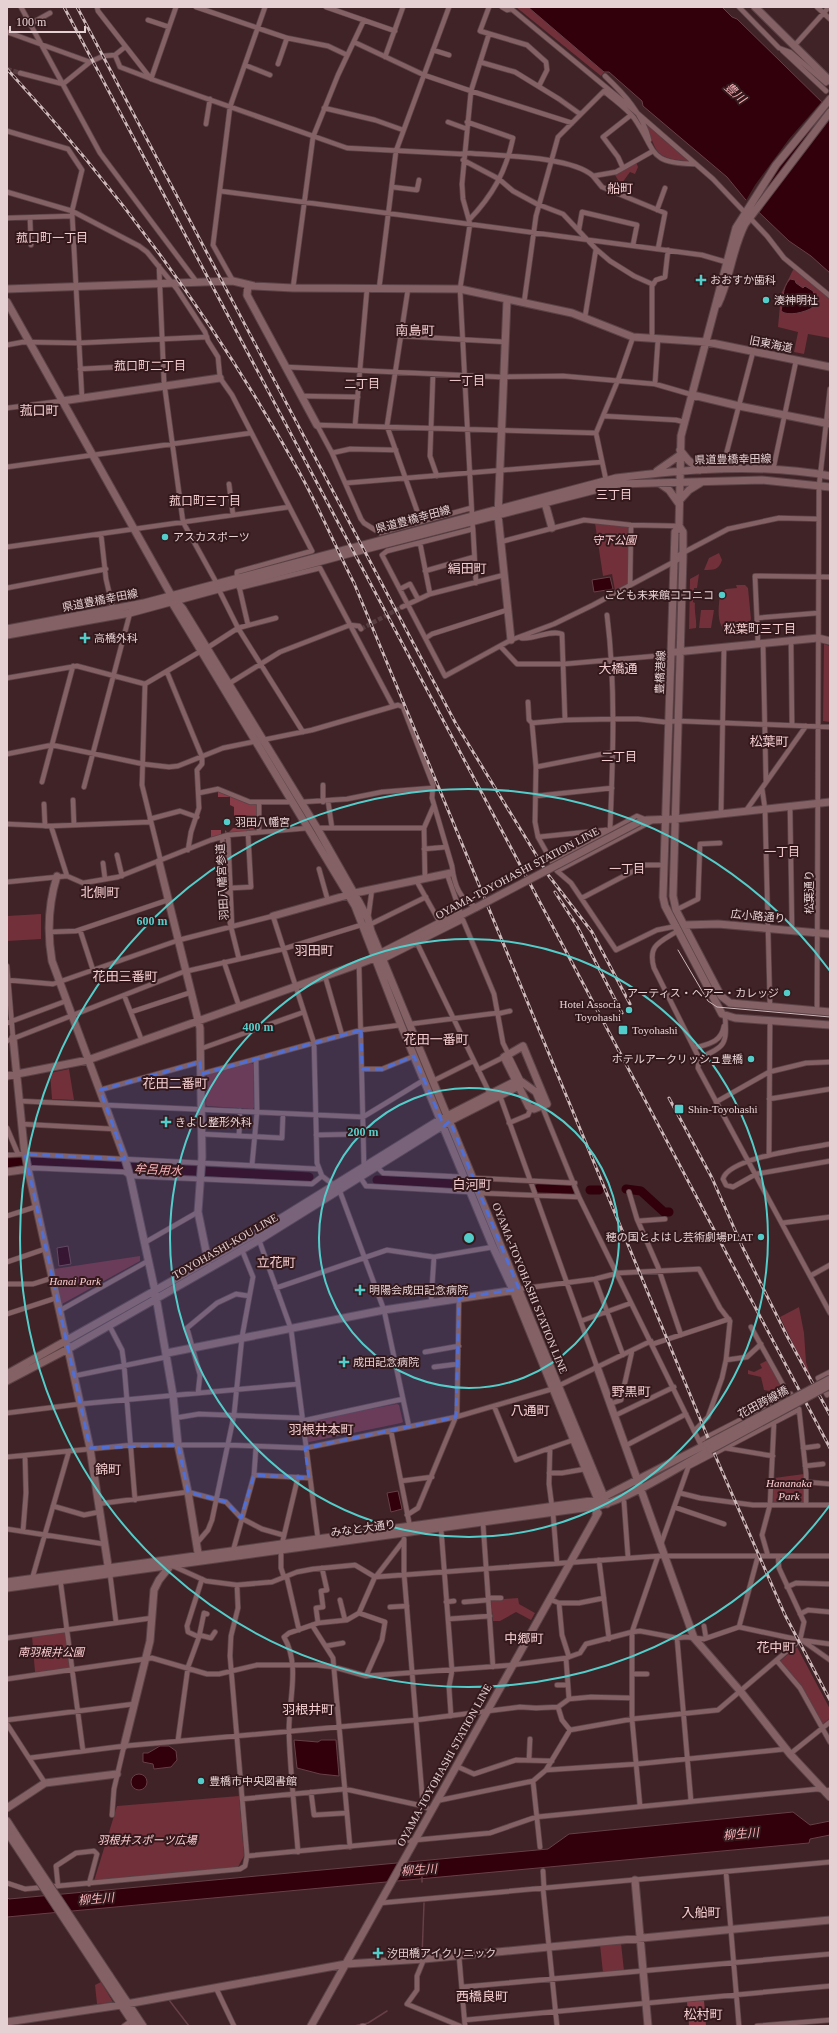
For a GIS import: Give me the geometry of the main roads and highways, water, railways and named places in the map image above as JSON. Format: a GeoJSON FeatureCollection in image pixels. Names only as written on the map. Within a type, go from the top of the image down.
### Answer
{"type":"FeatureCollection","features":[{"type":"Feature","properties":{"kind":"water","name":"豊川"},"geometry":{"type":"Polygon","coordinates":[[[528,7],[722,7],[732,17],[737,19],[830,110],[830,273],[811,256],[789,241],[745,199],[727,177],[643,106],[642,101],[609,72],[604,72],[528,7]]]}},
{"type":"Feature","properties":{"kind":"water"},"geometry":{"type":"Polygon","coordinates":[[[790,279],[795,280],[796,283],[803,288],[805,286],[813,291],[815,296],[812,308],[792,314],[781,311],[785,287],[790,279]]]}},
{"type":"Feature","properties":{"kind":"water"},"geometry":{"type":"Polygon","coordinates":[[[610,577],[613,589],[594,592],[592,580],[610,577]]]}},
{"type":"Feature","properties":{"kind":"water"},"geometry":{"type":"Polygon","coordinates":[[[68,1246],[71,1264],[59,1266],[57,1248],[68,1246]]]}},
{"type":"Feature","properties":{"kind":"water"},"geometry":{"type":"Polygon","coordinates":[[[398,1491],[402,1509],[391,1512],[387,1493],[398,1491]]]}},
{"type":"Feature","properties":{"kind":"water"},"geometry":{"type":"Polygon","coordinates":[[[294,1740],[318,1742],[321,1740],[336,1740],[339,1776],[320,1774],[297,1768],[294,1740]]]}},
{"type":"Feature","properties":{"kind":"water"},"geometry":{"type":"Polygon","coordinates":[[[160,1746],[169,1746],[176,1751],[177,1760],[171,1767],[154,1769],[153,1764],[143,1762],[143,1753],[148,1753],[160,1746]]]}},
{"type":"Feature","properties":{"kind":"water"},"geometry":{"type":"Polygon","coordinates":[[[139,1774],[145,1776],[147,1782],[145,1788],[139,1790],[133,1788],[131,1782],[133,1776],[139,1774]]]}},
{"type":"Feature","properties":{"kind":"water","name":"柳生川"},"geometry":{"type":"Polygon","coordinates":[[[793,1812],[810,1825],[830,1821],[830,1835],[810,1839],[809,1843],[7,1917],[7,1897],[9,1899],[548,1849],[569,1834],[793,1812]]]}},
{"type":"Feature","properties":{"kind":"waterway","name":"牟呂用水"},"geometry":{"type":"LineString","coordinates":[[7,1163],[33,1162],[309,1177]]}},
{"type":"Feature","properties":{"kind":"waterway","name":"牟呂用水"},"geometry":{"type":"LineString","coordinates":[[377,1180],[459,1184]]}},
{"type":"Feature","properties":{"kind":"waterway","name":"牟呂用水"},"geometry":{"type":"LineString","coordinates":[[539,1188],[571,1190]]}},
{"type":"Feature","properties":{"kind":"waterway","name":"牟呂用水"},"geometry":{"type":"LineString","coordinates":[[626,1189],[641,1191],[664,1212],[669,1212]]}},
{"type":"Feature","properties":{"kind":"waterway","name":"牟呂用水"},"geometry":{"type":"LineString","coordinates":[[590,1190],[599,1190]]}},
{"type":"Feature","properties":{"kind":"waterway","name":"柳生川"},"geometry":{"type":"LineString","coordinates":[[422,1877],[422,1882]]}},
{"type":"Feature","properties":{"kind":"waterway"},"geometry":{"type":"LineString","coordinates":[[422,1957],[424,1903]]}},
{"type":"Feature","properties":{"kind":"waterway"},"geometry":{"type":"LineString","coordinates":[[169,2000],[189,2026]]}},
{"type":"Feature","properties":{"kind":"waterway"},"geometry":{"type":"LineString","coordinates":[[354,2026],[368,2023],[387,2011]]}},
{"type":"Feature","properties":{"kind":"tunnel"},"geometry":{"type":"LineString","coordinates":[[7,69],[20,73]]}},
{"type":"Feature","properties":{"kind":"tunnel"},"geometry":{"type":"LineString","coordinates":[[361,629],[402,607]]}},
{"type":"Feature","properties":{"kind":"tram line"},"geometry":{"type":"LineString","coordinates":[[678,950],[708,1001],[717,1007],[830,1017]]}},
{"type":"Feature","properties":{"kind":"railway"},"geometry":{"type":"LineString","coordinates":[[64,7],[830,1448]]}},
{"type":"Feature","properties":{"kind":"railway"},"geometry":{"type":"LineString","coordinates":[[77,7],[456,724],[549,876],[592,932],[630,1004]]}},
{"type":"Feature","properties":{"kind":"railway"},"geometry":{"type":"LineString","coordinates":[[7,69],[49,115],[89,163],[164,261],[234,363],[267,416],[313,498],[354,583],[718,1462],[785,1615],[830,1700]]}},
{"type":"Feature","properties":{"kind":"railway"},"geometry":{"type":"LineString","coordinates":[[555,892],[577,926],[622,1013]]}},
{"type":"Feature","properties":{"kind":"railway"},"geometry":{"type":"LineString","coordinates":[[669,1098],[712,1178],[742,1246],[787,1336],[830,1415]]}},
{"type":"Feature","properties":{"kind":"place","name":"おおすか歯科"},"geometry":{"type":"Point","coordinates":[701,280]}},
{"type":"Feature","properties":{"kind":"place","name":"湊神明社"},"geometry":{"type":"Point","coordinates":[766,300]}},
{"type":"Feature","properties":{"kind":"place","name":"アスカスポーツ"},"geometry":{"type":"Point","coordinates":[165,537]}},
{"type":"Feature","properties":{"kind":"place","name":"こども未来館ココニコ"},"geometry":{"type":"Point","coordinates":[722,595]}},
{"type":"Feature","properties":{"kind":"place","name":"高橋外科"},"geometry":{"type":"Point","coordinates":[85,638]}},
{"type":"Feature","properties":{"kind":"place","name":"羽田八幡宮"},"geometry":{"type":"Point","coordinates":[227,822]}},
{"type":"Feature","properties":{"kind":"place","name":"アーティス・ヘアー・カレッジ"},"geometry":{"type":"Point","coordinates":[787,993]}},
{"type":"Feature","properties":{"kind":"place","name":"Hotel Associa Toyohashi"},"geometry":{"type":"Point","coordinates":[629,1010]}},
{"type":"Feature","properties":{"kind":"place","name":"Toyohashi"},"geometry":{"type":"Point","coordinates":[623,1030]}},
{"type":"Feature","properties":{"kind":"place","name":"ホテルアークリッシュ豊橋"},"geometry":{"type":"Point","coordinates":[751,1059]}},
{"type":"Feature","properties":{"kind":"place","name":"Shin-Toyohashi"},"geometry":{"type":"Point","coordinates":[679,1109]}},
{"type":"Feature","properties":{"kind":"place","name":"きよし整形外科"},"geometry":{"type":"Point","coordinates":[166,1122]}},
{"type":"Feature","properties":{"kind":"place","name":"穂の国とよはし芸術劇場PLAT"},"geometry":{"type":"Point","coordinates":[761,1237]}},
{"type":"Feature","properties":{"kind":"place","name":"明陽会成田記念病院"},"geometry":{"type":"Point","coordinates":[360,1290]}},
{"type":"Feature","properties":{"kind":"place","name":"成田記念病院"},"geometry":{"type":"Point","coordinates":[344,1362]}},
{"type":"Feature","properties":{"kind":"place","name":"豊橋市中央図書館"},"geometry":{"type":"Point","coordinates":[201,1781]}},
{"type":"Feature","properties":{"kind":"place","name":"汐田橋アイクリニック"},"geometry":{"type":"Point","coordinates":[378,1953]}},
{"type":"Feature","properties":{"kind":"district","name":"船町"},"geometry":{"type":"Point","coordinates":[620,188]}},
{"type":"Feature","properties":{"kind":"district","name":"菰口町一丁目"},"geometry":{"type":"Point","coordinates":[52,238]}},
{"type":"Feature","properties":{"kind":"district","name":"南島町"},"geometry":{"type":"Point","coordinates":[415,330]}},
{"type":"Feature","properties":{"kind":"district","name":"菰口町二丁目"},"geometry":{"type":"Point","coordinates":[150,366]}},
{"type":"Feature","properties":{"kind":"district","name":"一丁目"},"geometry":{"type":"Point","coordinates":[467,381]}},
{"type":"Feature","properties":{"kind":"district","name":"二丁目"},"geometry":{"type":"Point","coordinates":[362,384]}},
{"type":"Feature","properties":{"kind":"district","name":"菰口町"},"geometry":{"type":"Point","coordinates":[39,410]}},
{"type":"Feature","properties":{"kind":"district","name":"三丁目"},"geometry":{"type":"Point","coordinates":[614,495]}},
{"type":"Feature","properties":{"kind":"district","name":"菰口町三丁目"},"geometry":{"type":"Point","coordinates":[205,501]}},
{"type":"Feature","properties":{"kind":"district","name":"絹田町"},"geometry":{"type":"Point","coordinates":[467,568]}},
{"type":"Feature","properties":{"kind":"district","name":"松葉町三丁目"},"geometry":{"type":"Point","coordinates":[760,629]}},
{"type":"Feature","properties":{"kind":"district","name":"大橋通"},"geometry":{"type":"Point","coordinates":[618,668]}},
{"type":"Feature","properties":{"kind":"district","name":"松葉町"},"geometry":{"type":"Point","coordinates":[769,741]}},
{"type":"Feature","properties":{"kind":"district","name":"二丁目"},"geometry":{"type":"Point","coordinates":[619,757]}},
{"type":"Feature","properties":{"kind":"district","name":"一丁目"},"geometry":{"type":"Point","coordinates":[782,852]}},
{"type":"Feature","properties":{"kind":"district","name":"一丁目"},"geometry":{"type":"Point","coordinates":[627,869]}},
{"type":"Feature","properties":{"kind":"district","name":"北側町"},"geometry":{"type":"Point","coordinates":[100,892]}},
{"type":"Feature","properties":{"kind":"district","name":"羽田町"},"geometry":{"type":"Point","coordinates":[314,950]}},
{"type":"Feature","properties":{"kind":"district","name":"花田三番町"},"geometry":{"type":"Point","coordinates":[125,976]}},
{"type":"Feature","properties":{"kind":"district","name":"花田一番町"},"geometry":{"type":"Point","coordinates":[436,1039]}},
{"type":"Feature","properties":{"kind":"district","name":"花田二番町"},"geometry":{"type":"Point","coordinates":[175,1083]}},
{"type":"Feature","properties":{"kind":"district","name":"白河町"},"geometry":{"type":"Point","coordinates":[472,1184]}},
{"type":"Feature","properties":{"kind":"district","name":"立花町"},"geometry":{"type":"Point","coordinates":[276,1262]}},
{"type":"Feature","properties":{"kind":"district","name":"野黒町"},"geometry":{"type":"Point","coordinates":[631,1391]}},
{"type":"Feature","properties":{"kind":"district","name":"八通町"},"geometry":{"type":"Point","coordinates":[530,1410]}},
{"type":"Feature","properties":{"kind":"district","name":"羽根井本町"},"geometry":{"type":"Point","coordinates":[321,1429]}},
{"type":"Feature","properties":{"kind":"district","name":"錦町"},"geometry":{"type":"Point","coordinates":[108,1469]}},
{"type":"Feature","properties":{"kind":"district","name":"中郷町"},"geometry":{"type":"Point","coordinates":[524,1638]}},
{"type":"Feature","properties":{"kind":"district","name":"花中町"},"geometry":{"type":"Point","coordinates":[776,1647]}},
{"type":"Feature","properties":{"kind":"district","name":"羽根井町"},"geometry":{"type":"Point","coordinates":[308,1709]}},
{"type":"Feature","properties":{"kind":"district","name":"入船町"},"geometry":{"type":"Point","coordinates":[701,1912]}},
{"type":"Feature","properties":{"kind":"district","name":"西橋良町"},"geometry":{"type":"Point","coordinates":[482,1996]}},
{"type":"Feature","properties":{"kind":"district","name":"松村町"},"geometry":{"type":"Point","coordinates":[703,2014]}},
{"type":"Feature","properties":{"kind":"park label","name":"守下公園"},"geometry":{"type":"Point","coordinates":[614,540]}},
{"type":"Feature","properties":{"kind":"park label","name":"Hanai Park"},"geometry":{"type":"Point","coordinates":[75,1281]}},
{"type":"Feature","properties":{"kind":"park label","name":"Hananaka Park"},"geometry":{"type":"Point","coordinates":[789,1489]}},
{"type":"Feature","properties":{"kind":"park label","name":"南羽根井公園"},"geometry":{"type":"Point","coordinates":[51,1652]}},
{"type":"Feature","properties":{"kind":"park label","name":"羽根井スポーツ広場"},"geometry":{"type":"Point","coordinates":[147,1840]}}]}
